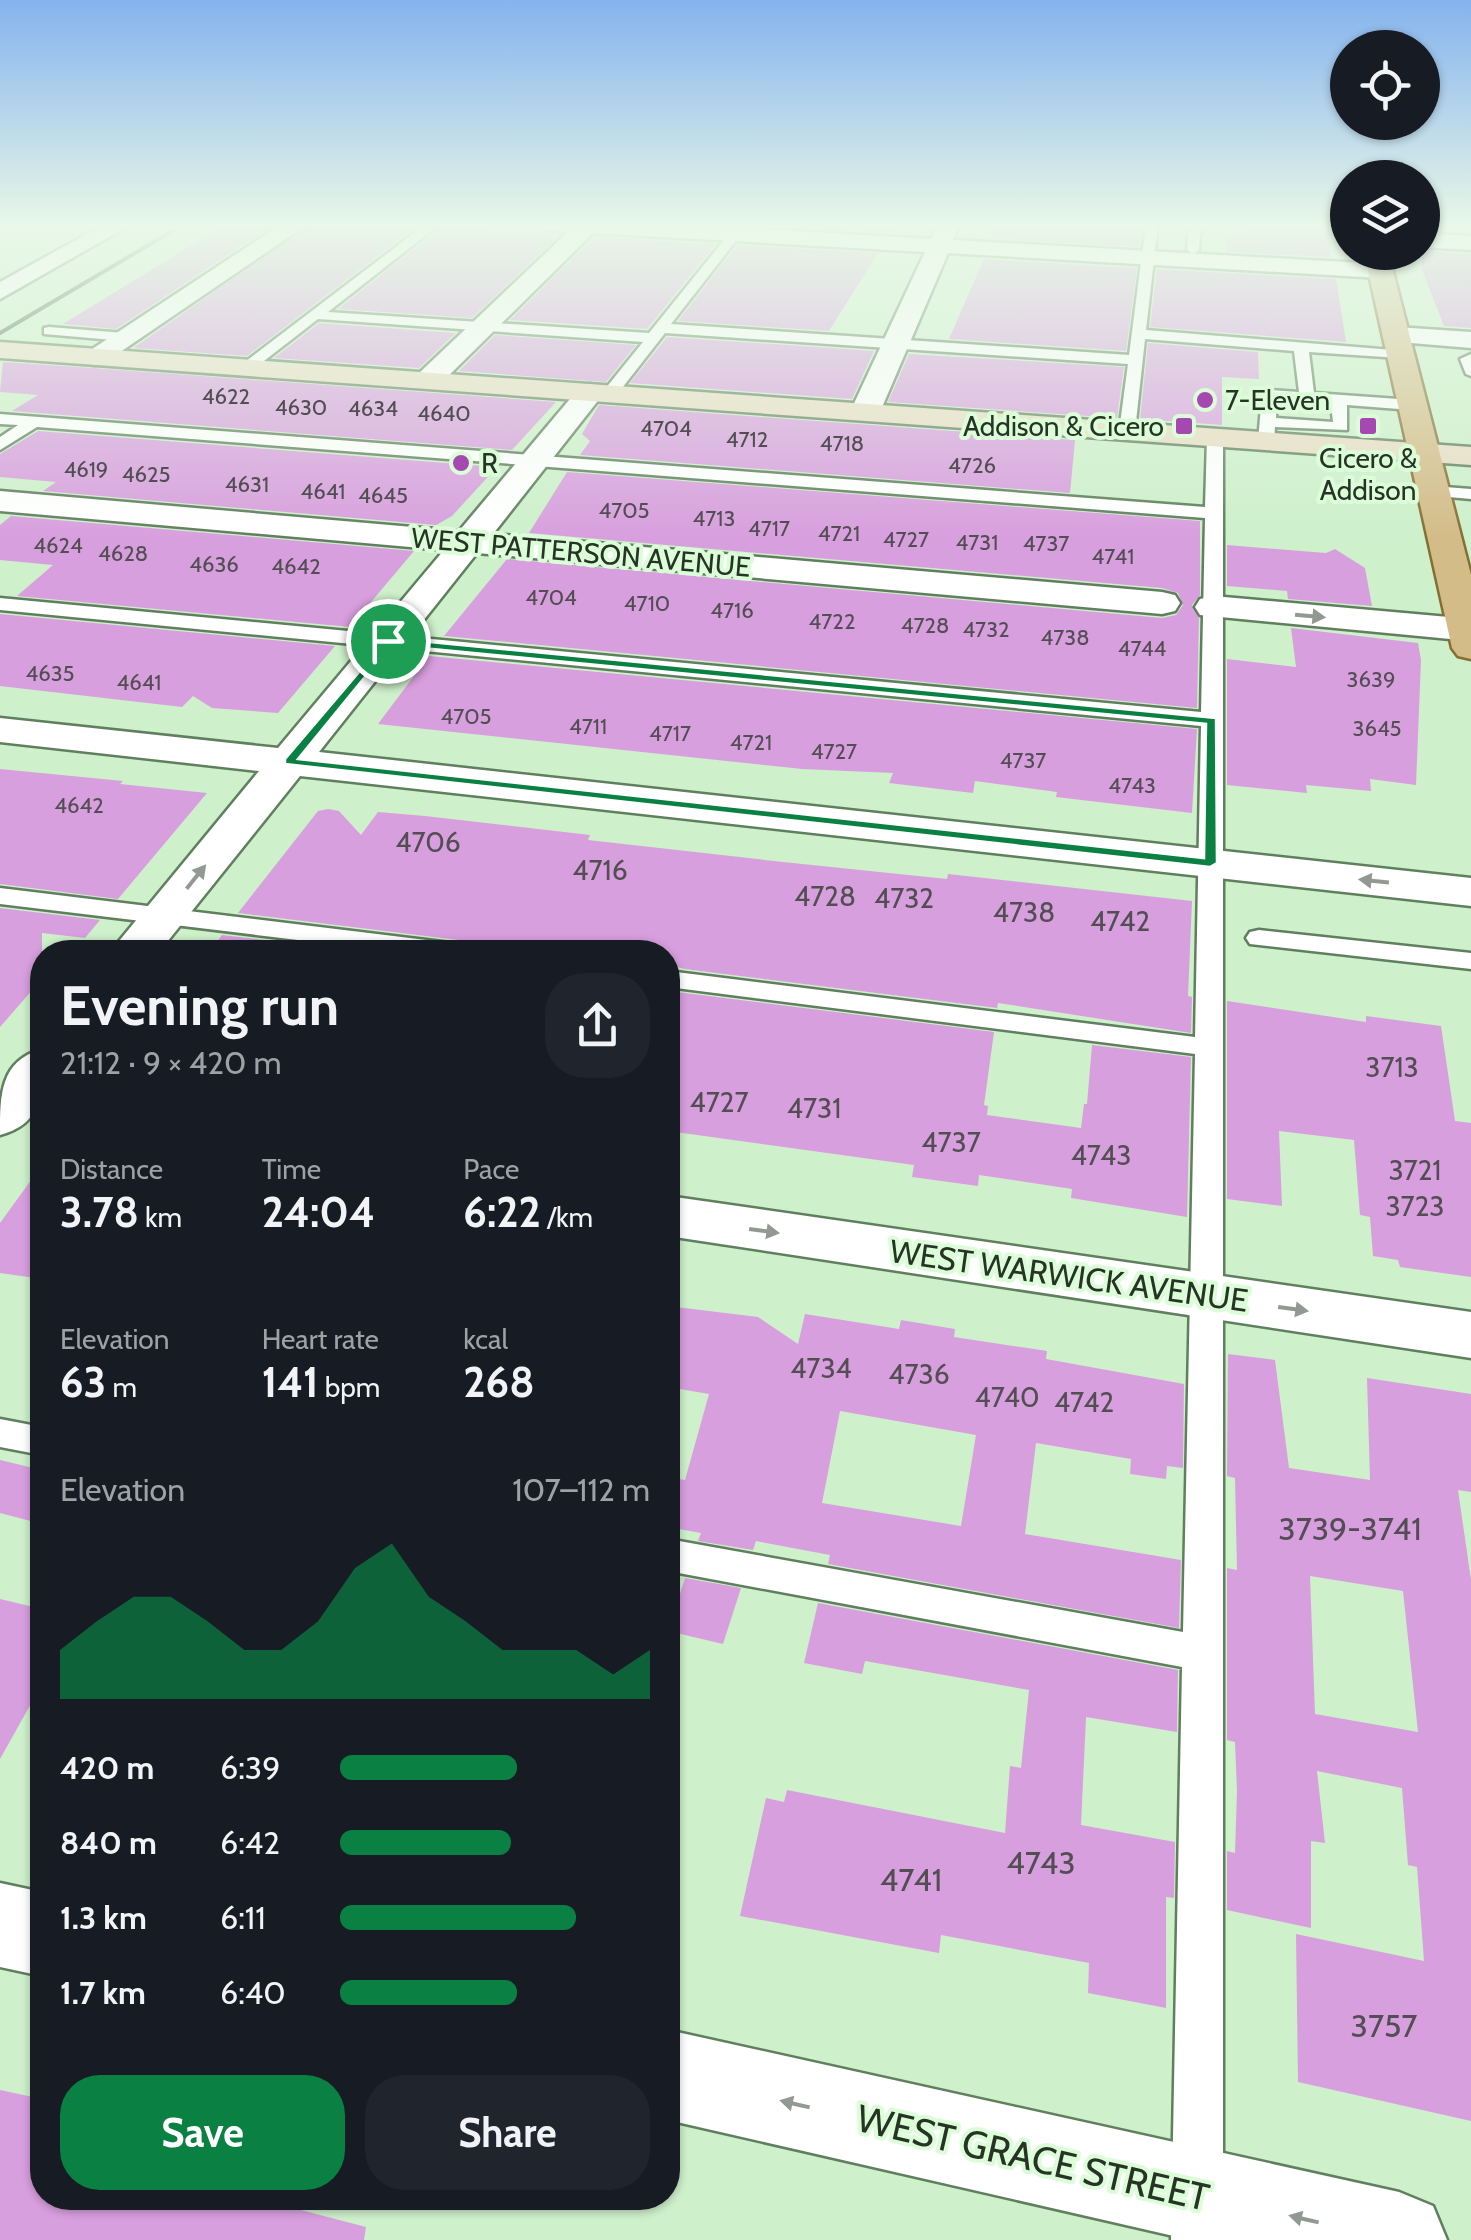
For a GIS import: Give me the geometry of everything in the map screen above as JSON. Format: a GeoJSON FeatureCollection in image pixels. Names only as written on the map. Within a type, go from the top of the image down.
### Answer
{"type":"FeatureCollection","features":[{"type":"Feature","properties":{"kind":"main road"},"geometry":{"type":"LineString","coordinates":[[1394,329],[1469,636]]}},
{"type":"Feature","properties":{"kind":"main road"},"geometry":{"type":"LineString","coordinates":[[0,350],[1215,438],[1267,431],[1471,456]]}},
{"type":"Feature","properties":{"kind":"street"},"geometry":{"type":"LineString","coordinates":[[94,357],[137,329]]}},
{"type":"Feature","properties":{"kind":"street"},"geometry":{"type":"LineString","coordinates":[[426,381],[480,329]]}},
{"type":"Feature","properties":{"kind":"street"},"geometry":{"type":"LineString","coordinates":[[864,412],[902,329]]}},
{"type":"Feature","properties":{"kind":"street"},"geometry":{"type":"LineString","coordinates":[[1398,345],[1471,340]]}},
{"type":"Feature","properties":{"kind":"street"},"geometry":{"type":"LineString","coordinates":[[144,940],[535,461],[600,393]]}},
{"type":"Feature","properties":{"kind":"street","name":"WEST PATTERSON AVENUE"},"geometry":{"type":"LineString","coordinates":[[0,502],[1162,603]]}},
{"type":"Feature","properties":{"kind":"street"},"geometry":{"type":"LineString","coordinates":[[1213,608],[1469,636]]}},
{"type":"Feature","properties":{"kind":"street"},"geometry":{"type":"LineString","coordinates":[[0,730],[1471,892]]}},
{"type":"Feature","properties":{"kind":"street"},"geometry":{"type":"LineString","coordinates":[[0,1118],[30,1080]]}},
{"type":"Feature","properties":{"kind":"street"},"geometry":{"type":"LineString","coordinates":[[0,1118],[30,1122]]}},
{"type":"Feature","properties":{"kind":"street","name":"WEST WARWICK AVENUE"},"geometry":{"type":"LineString","coordinates":[[680,1218],[1471,1335]]}},
{"type":"Feature","properties":{"kind":"street"},"geometry":{"type":"LineString","coordinates":[[0,1925],[30,1931]]}},
{"type":"Feature","properties":{"kind":"street","name":"WEST GRACE STREET"},"geometry":{"type":"LineString","coordinates":[[680,2078],[1197,2217],[1399,2240]]}},
{"type":"Feature","properties":{"kind":"lane"},"geometry":{"type":"LineString","coordinates":[[246,368],[297,329]]}},
{"type":"Feature","properties":{"kind":"lane"},"geometry":{"type":"LineString","coordinates":[[546,329],[895,344],[1135,360]]}},
{"type":"Feature","properties":{"kind":"lane"},"geometry":{"type":"LineString","coordinates":[[600,393],[660,329]]}},
{"type":"Feature","properties":{"kind":"lane"},"geometry":{"type":"LineString","coordinates":[[1127,431],[1139,329]]}},
{"type":"Feature","properties":{"kind":"lane"},"geometry":{"type":"LineString","coordinates":[[49,331],[124,337]]}},
{"type":"Feature","properties":{"kind":"lane"},"geometry":{"type":"LineString","coordinates":[[1138,334],[1302,348],[1398,345]]}},
{"type":"Feature","properties":{"kind":"lane"},"geometry":{"type":"LineString","coordinates":[[1302,348],[1306,398]]}},
{"type":"Feature","properties":{"kind":"lane"},"geometry":{"type":"LineString","coordinates":[[1471,358],[1471,371]]}},
{"type":"Feature","properties":{"kind":"lane"},"geometry":{"type":"LineString","coordinates":[[1339,400],[1341,427],[1267,431],[1270,395],[1412,405]]}},
{"type":"Feature","properties":{"kind":"lane"},"geometry":{"type":"LineString","coordinates":[[0,419],[1214,513]]}},
{"type":"Feature","properties":{"kind":"lane"},"geometry":{"type":"LineString","coordinates":[[0,445],[33,422]]}},
{"type":"Feature","properties":{"kind":"lane"},"geometry":{"type":"LineString","coordinates":[[1197,2217],[1215,438]]}},
{"type":"Feature","properties":{"kind":"lane"},"geometry":{"type":"LineString","coordinates":[[1432,491],[1471,494]]}},
{"type":"Feature","properties":{"kind":"lane"},"geometry":{"type":"LineString","coordinates":[[0,604],[1212,720]]}},
{"type":"Feature","properties":{"kind":"lane"},"geometry":{"type":"LineString","coordinates":[[0,896],[361,940]]}},
{"type":"Feature","properties":{"kind":"lane"},"geometry":{"type":"LineString","coordinates":[[1260,938],[1471,960]]}},
{"type":"Feature","properties":{"kind":"lane"},"geometry":{"type":"LineString","coordinates":[[680,980],[1209,1046]]}},
{"type":"Feature","properties":{"kind":"lane"},"geometry":{"type":"LineString","coordinates":[[0,1433],[30,1438]]}},
{"type":"Feature","properties":{"kind":"lane"},"geometry":{"type":"LineString","coordinates":[[680,1557],[1202,1653]]}},
{"type":"Feature","properties":{"kind":"building"},"geometry":{"type":"Polygon","coordinates":[[[161,329],[283,329],[247,356],[133,348],[161,329]]]}},
{"type":"Feature","properties":{"kind":"building"},"geometry":{"type":"Polygon","coordinates":[[[312,329],[456,333],[419,368],[274,358],[312,329]]]}},
{"type":"Feature","properties":{"kind":"building"},"geometry":{"type":"Polygon","coordinates":[[[954,329],[1129,329],[1126,351],[949,339],[954,329]]]}},
{"type":"Feature","properties":{"kind":"building"},"geometry":{"type":"Polygon","coordinates":[[[1170,329],[1344,329],[1346,342],[1170,329]]]}},
{"type":"Feature","properties":{"kind":"building"},"geometry":{"type":"Polygon","coordinates":[[[495,335],[636,345],[606,382],[459,371],[495,335]]]}},
{"type":"Feature","properties":{"kind":"building"},"geometry":{"type":"Polygon","coordinates":[[[667,337],[874,351],[852,399],[630,383],[667,337]]]}},
{"type":"Feature","properties":{"kind":"building"},"geometry":{"type":"Polygon","coordinates":[[[1148,343],[1258,352],[1259,379],[1222,377],[1222,425],[1140,419],[1148,343]]]}},
{"type":"Feature","properties":{"kind":"building"},"geometry":{"type":"Polygon","coordinates":[[[909,354],[1124,367],[1117,418],[888,402],[909,354]]]}},
{"type":"Feature","properties":{"kind":"building"},"geometry":{"type":"Polygon","coordinates":[[[3,362],[556,402],[512,450],[12,411],[38,395],[0,392],[3,362]]]}},
{"type":"Feature","properties":{"kind":"building"},"geometry":{"type":"Polygon","coordinates":[[[599,405],[1075,440],[1070,493],[580,455],[590,441],[582,434],[599,405]]]}},
{"type":"Feature","properties":{"kind":"building"},"geometry":{"type":"Polygon","coordinates":[[[38,431],[497,467],[452,516],[436,525],[43,491],[56,482],[0,477],[0,454],[38,431]]]}},
{"type":"Feature","properties":{"kind":"building"},"geometry":{"type":"Polygon","coordinates":[[[567,472],[1200,521],[1200,595],[1192,605],[1199,618],[1197,708],[444,636],[507,559],[1162,618],[1176,615],[1183,605],[1178,593],[1162,588],[529,533],[567,472]]]}},
{"type":"Feature","properties":{"kind":"building"},"geometry":{"type":"Polygon","coordinates":[[[11,516],[414,551],[350,627],[17,596],[53,565],[0,560],[0,525],[11,516]]]}},
{"type":"Feature","properties":{"kind":"building"},"geometry":{"type":"Polygon","coordinates":[[[1227,545],[1326,553],[1335,549],[1365,568],[1372,606],[1288,599],[1287,591],[1227,586],[1227,545]]]}},
{"type":"Feature","properties":{"kind":"building"},"geometry":{"type":"Polygon","coordinates":[[[0,614],[335,646],[278,713],[212,708],[193,696],[182,707],[0,686],[0,614]]]}},
{"type":"Feature","properties":{"kind":"building"},"geometry":{"type":"Polygon","coordinates":[[[1291,628],[1418,643],[1421,660],[1416,785],[1370,779],[1371,791],[1306,785],[1307,793],[1227,785],[1227,659],[1296,667],[1291,628]]]}},
{"type":"Feature","properties":{"kind":"building"},"geometry":{"type":"Polygon","coordinates":[[[429,656],[1197,729],[1192,813],[1056,797],[1057,792],[975,781],[973,793],[889,783],[893,773],[802,769],[378,724],[429,656]]]}},
{"type":"Feature","properties":{"kind":"building"},"geometry":{"type":"Polygon","coordinates":[[[0,769],[207,793],[118,899],[0,884],[0,769]]]}},
{"type":"Feature","properties":{"kind":"building"},"geometry":{"type":"Polygon","coordinates":[[[318,811],[339,811],[361,835],[378,812],[590,835],[588,840],[783,862],[947,879],[948,874],[1192,901],[1188,996],[1192,997],[1191,1033],[998,1003],[997,1008],[685,969],[680,968],[680,940],[459,940],[238,913],[318,811]]]}},
{"type":"Feature","properties":{"kind":"building"},"geometry":{"type":"Polygon","coordinates":[[[0,908],[100,920],[85,938],[42,933],[42,940],[30,940],[30,993],[0,1027],[0,908]]]}},
{"type":"Feature","properties":{"kind":"building"},"geometry":{"type":"Polygon","coordinates":[[[222,935],[266,940],[218,940],[222,935]]]}},
{"type":"Feature","properties":{"kind":"building"},"geometry":{"type":"Polygon","coordinates":[[[680,992],[994,1032],[984,1105],[988,1106],[987,1115],[1081,1128],[1092,1045],[1191,1057],[1187,1217],[1071,1198],[1072,1189],[979,1175],[978,1186],[912,1177],[914,1165],[680,1133],[680,992]]]}},
{"type":"Feature","properties":{"kind":"building"},"geometry":{"type":"Polygon","coordinates":[[[1227,1001],[1366,1022],[1366,1016],[1441,1026],[1455,1121],[1471,1123],[1471,1277],[1400,1267],[1398,1260],[1373,1256],[1370,1217],[1360,1215],[1354,1140],[1279,1131],[1282,1206],[1227,1199],[1227,1001]]]}},
{"type":"Feature","properties":{"kind":"building"},"geometry":{"type":"Polygon","coordinates":[[[30,1182],[30,1277],[0,1273],[0,1223],[30,1182]]]}},
{"type":"Feature","properties":{"kind":"building"},"geometry":{"type":"Polygon","coordinates":[[[680,1307],[758,1317],[798,1344],[805,1314],[899,1329],[901,1320],[955,1329],[954,1337],[1047,1351],[1046,1359],[1184,1384],[1183,1468],[1167,1466],[1166,1479],[1130,1474],[1131,1459],[1036,1443],[1025,1534],[1181,1560],[1179,1628],[828,1564],[830,1555],[756,1541],[753,1550],[698,1541],[701,1533],[680,1529],[680,1479],[685,1480],[709,1394],[680,1389],[680,1307]],[[840,1411],[822,1503],[961,1526],[976,1435],[840,1411]]]}},
{"type":"Feature","properties":{"kind":"building"},"geometry":{"type":"Polygon","coordinates":[[[1228,1354],[1275,1360],[1289,1468],[1370,1480],[1367,1378],[1471,1394],[1471,1492],[1458,1490],[1471,1580],[1471,2121],[1298,2082],[1296,1934],[1424,1961],[1417,1867],[1408,1865],[1402,1788],[1317,1771],[1325,1843],[1311,1841],[1311,1928],[1227,1910],[1227,1851],[1235,1853],[1237,1791],[1235,1742],[1227,1740],[1227,1568],[1237,1570],[1235,1478],[1227,1476],[1228,1354]],[[1310,1576],[1315,1714],[1418,1732],[1403,1591],[1310,1576]]]}},
{"type":"Feature","properties":{"kind":"building"},"geometry":{"type":"Polygon","coordinates":[[[0,1460],[30,1467],[30,1521],[0,1513],[0,1460]]]}},
{"type":"Feature","properties":{"kind":"building"},"geometry":{"type":"Polygon","coordinates":[[[685,1578],[741,1588],[723,1644],[680,1634],[680,1594],[685,1578]]]}},
{"type":"Feature","properties":{"kind":"building"},"geometry":{"type":"Polygon","coordinates":[[[0,1599],[30,1606],[30,1705],[0,1759],[0,1599]]]}},
{"type":"Feature","properties":{"kind":"building"},"geometry":{"type":"Polygon","coordinates":[[[818,1603],[1178,1670],[1177,1732],[1086,1717],[1081,1825],[1175,1842],[1174,1898],[1166,1897],[1166,2008],[1088,1993],[1089,1963],[941,1935],[939,1953],[740,1916],[766,1798],[784,1802],[787,1790],[1005,1833],[1010,1766],[1021,1768],[1029,1690],[865,1661],[862,1674],[804,1663],[818,1603]]]}},
{"type":"Feature","properties":{"kind":"building"},"geometry":{"type":"Polygon","coordinates":[[[0,2090],[30,2096],[30,2210],[301,2210],[366,2227],[364,2240],[0,2240],[0,2090]]]}},
{"type":"Feature","properties":{"kind":"railway"},"geometry":{"type":"LineString","coordinates":[[0,333],[8,329]]}},
{"type":"Feature","properties":{"kind":"place","name":"7-Eleven"},"geometry":{"type":"Point","coordinates":[1205,400]}},
{"type":"Feature","properties":{"kind":"place","name":"Addison & Cicero"},"geometry":{"type":"Point","coordinates":[1184,426]}},
{"type":"Feature","properties":{"kind":"place","name":"Cicero & Addison"},"geometry":{"type":"Point","coordinates":[1368,426]}},
{"type":"Feature","properties":{"kind":"place","name":"R"},"geometry":{"type":"Point","coordinates":[461,463]}},
{"type":"Feature","properties":{"kind":"route"},"geometry":{"type":"LineString","coordinates":[[388,641],[1212,720],[1210,863],[290,762],[388,641]]}}]}
